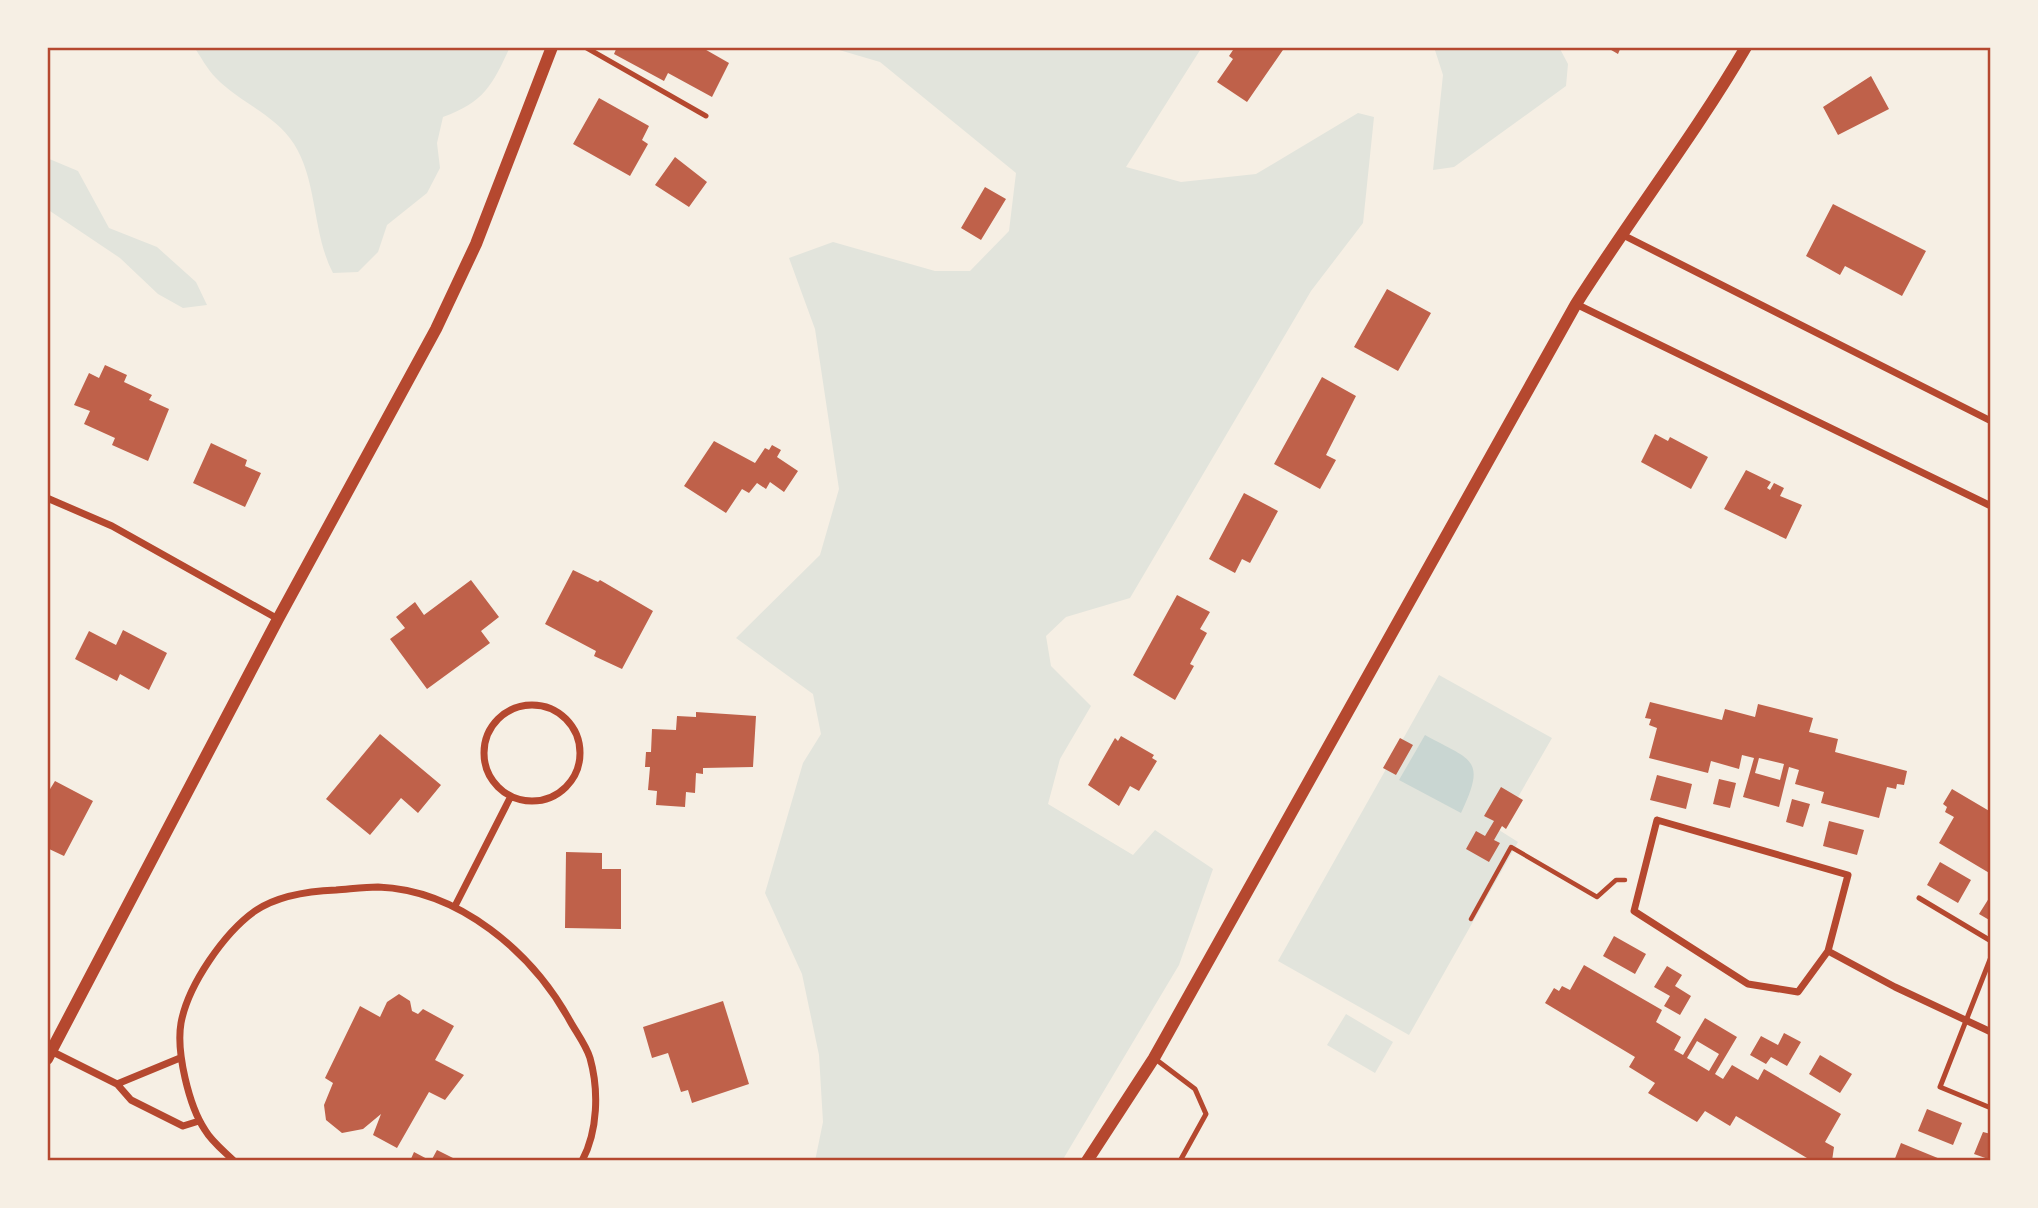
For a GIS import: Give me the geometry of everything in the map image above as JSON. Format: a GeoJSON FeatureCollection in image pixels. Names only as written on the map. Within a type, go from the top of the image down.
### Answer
{"type":"FeatureCollection","features":[{"type":"Feature","properties":{"kind":"street"},"geometry":{"type":"LineString","coordinates":[[200,1121],[183,1126],[131,1100],[117,1084],[49,1055],[457,286],[491,209],[552,47]]}},
{"type":"Feature","properties":{"kind":"street"},"geometry":{"type":"LineString","coordinates":[[1087,1161],[1154,1058],[1576,304],[1620,234],[1717,96],[1746,47]]}},
{"type":"Feature","properties":{"kind":"street"},"geometry":{"type":"LineString","coordinates":[[1620,234],[1991,421]]}},
{"type":"Feature","properties":{"kind":"street"},"geometry":{"type":"LineString","coordinates":[[1576,304],[1991,506]]}},
{"type":"Feature","properties":{"kind":"street"},"geometry":{"type":"LineString","coordinates":[[47,498],[112,526],[278,619]]}},
{"type":"Feature","properties":{"kind":"street"},"geometry":{"type":"LineString","coordinates":[[531,705],[547,707],[572,726],[579,748],[576,771],[568,785],[556,795],[541,800],[511,796],[498,787],[489,774],[484,759],[485,743],[491,728],[502,716],[516,708],[531,705]]}},
{"type":"Feature","properties":{"kind":"street"},"geometry":{"type":"LineString","coordinates":[[455,906],[511,796]]}},
{"type":"Feature","properties":{"kind":"street"},"geometry":{"type":"LineString","coordinates":[[1657,820],[1849,876],[1828,951],[1798,992],[1748,984],[1634,911],[1642,879],[1657,820]]}},
{"type":"Feature","properties":{"kind":"street"},"geometry":{"type":"LineString","coordinates":[[234,1161],[206,1133],[180,1058],[181,1023],[200,977],[218,945],[257,910],[308,891],[379,887],[402,890],[455,906],[502,938],[546,982],[590,1057],[596,1110],[589,1149],[582,1161]]}},
{"type":"Feature","properties":{"kind":"street"},"geometry":{"type":"LineString","coordinates":[[1828,951],[1991,1032]]}},
{"type":"Feature","properties":{"kind":"street"},"geometry":{"type":"LineString","coordinates":[[117,1084],[180,1058]]}},
{"type":"Feature","properties":{"kind":"lane"},"geometry":{"type":"LineString","coordinates":[[585,47],[706,116]]}},
{"type":"Feature","properties":{"kind":"lane"},"geometry":{"type":"LineString","coordinates":[[1919,898],[1991,941]]}},
{"type":"Feature","properties":{"kind":"lane"},"geometry":{"type":"LineString","coordinates":[[1991,957],[1940,1087],[1991,1108]]}},
{"type":"Feature","properties":{"kind":"lane"},"geometry":{"type":"LineString","coordinates":[[1154,1058],[1195,1089],[1206,1114],[1180,1161]]}},
{"type":"Feature","properties":{"kind":"path"},"geometry":{"type":"LineString","coordinates":[[1471,919],[1511,847],[1597,897],[1616,880],[1642,879]]}},
{"type":"Feature","properties":{"kind":"shaded area"},"geometry":{"type":"Polygon","coordinates":[[[194,47],[510,47],[485,91],[468,105],[443,117],[437,143],[440,168],[427,193],[387,225],[378,252],[358,272],[333,273],[321,241],[307,175],[294,144],[277,125],[225,87],[194,47]]]}},
{"type":"Feature","properties":{"kind":"shaded area"},"geometry":{"type":"Polygon","coordinates":[[[829,47],[1202,47],[1126,167],[1181,182],[1256,174],[1358,113],[1374,117],[1363,223],[1311,291],[1130,598],[1066,617],[1046,636],[1051,666],[1091,706],[1060,759],[1048,804],[1133,855],[1155,830],[1213,869],[1179,965],[1062,1161],[815,1161],[823,1122],[819,1055],[802,974],[765,893],[803,763],[821,734],[813,694],[736,638],[820,555],[839,489],[815,329],[789,258],[833,242],[935,271],[970,271],[1009,231],[1016,173],[880,62],[829,47]]]}},
{"type":"Feature","properties":{"kind":"shaded area"},"geometry":{"type":"Polygon","coordinates":[[[1434,47],[1559,47],[1568,64],[1566,86],[1454,167],[1433,170],[1443,75],[1434,47]]]}},
{"type":"Feature","properties":{"kind":"shaded area"},"geometry":{"type":"Polygon","coordinates":[[[47,158],[78,171],[109,228],[157,247],[196,282],[207,305],[183,308],[158,294],[120,258],[47,209],[47,158]]]}},
{"type":"Feature","properties":{"kind":"shaded area"},"geometry":{"type":"Polygon","coordinates":[[[1439,675],[1552,738],[1499,830],[1518,842],[1409,1035],[1278,961],[1439,675]]]}},
{"type":"Feature","properties":{"kind":"shaded area"},"geometry":{"type":"Polygon","coordinates":[[[1425,735],[1454,750],[1470,763],[1473,781],[1461,813],[1399,780],[1425,735]]]}},
{"type":"Feature","properties":{"kind":"shaded area"},"geometry":{"type":"Polygon","coordinates":[[[1346,1014],[1393,1042],[1375,1073],[1327,1045],[1346,1014]]]}},
{"type":"Feature","properties":{"kind":"building"},"geometry":{"type":"Polygon","coordinates":[[[617,47],[693,47],[699,50],[701,47],[729,63],[712,97],[668,73],[664,81],[614,54],[617,47]]]}},
{"type":"Feature","properties":{"kind":"building"},"geometry":{"type":"Polygon","coordinates":[[[1235,47],[1285,47],[1247,102],[1217,82],[1233,59],[1229,56],[1235,47]]]}},
{"type":"Feature","properties":{"kind":"building"},"geometry":{"type":"Polygon","coordinates":[[[1606,47],[1621,47],[1618,54],[1606,47]]]}},
{"type":"Feature","properties":{"kind":"building"},"geometry":{"type":"Polygon","coordinates":[[[1871,76],[1889,109],[1838,135],[1823,107],[1871,76]]]}},
{"type":"Feature","properties":{"kind":"building"},"geometry":{"type":"Polygon","coordinates":[[[599,98],[649,126],[642,140],[648,144],[630,176],[573,144],[599,98]]]}},
{"type":"Feature","properties":{"kind":"building"},"geometry":{"type":"Polygon","coordinates":[[[675,157],[707,182],[689,207],[655,185],[675,157]]]}},
{"type":"Feature","properties":{"kind":"building"},"geometry":{"type":"Polygon","coordinates":[[[985,187],[1006,199],[981,240],[961,228],[985,187]]]}},
{"type":"Feature","properties":{"kind":"building"},"geometry":{"type":"Polygon","coordinates":[[[1833,204],[1926,251],[1902,296],[1845,266],[1840,275],[1806,256],[1833,204]]]}},
{"type":"Feature","properties":{"kind":"building"},"geometry":{"type":"Polygon","coordinates":[[[1387,289],[1431,313],[1398,371],[1354,347],[1387,289]]]}},
{"type":"Feature","properties":{"kind":"building"},"geometry":{"type":"Polygon","coordinates":[[[105,365],[127,375],[124,382],[152,395],[149,400],[169,409],[148,461],[112,445],[115,438],[84,424],[90,411],[74,405],[89,373],[99,378],[105,365]]]}},
{"type":"Feature","properties":{"kind":"building"},"geometry":{"type":"Polygon","coordinates":[[[1322,377],[1356,396],[1326,455],[1336,460],[1320,489],[1274,464],[1322,377]]]}},
{"type":"Feature","properties":{"kind":"building"},"geometry":{"type":"Polygon","coordinates":[[[1655,434],[1668,441],[1670,437],[1708,457],[1691,489],[1641,462],[1655,434]]]}},
{"type":"Feature","properties":{"kind":"building"},"geometry":{"type":"Polygon","coordinates":[[[714,441],[755,463],[765,448],[769,450],[772,445],[781,450],[777,457],[798,471],[784,492],[770,482],[766,489],[757,483],[749,493],[742,489],[726,513],[684,486],[714,441]]]}},
{"type":"Feature","properties":{"kind":"building"},"geometry":{"type":"Polygon","coordinates":[[[211,443],[247,460],[245,466],[261,473],[245,507],[193,483],[211,443]]]}},
{"type":"Feature","properties":{"kind":"building"},"geometry":{"type":"Polygon","coordinates":[[[1746,470],[1771,482],[1767,488],[1770,490],[1774,483],[1784,488],[1780,496],[1802,505],[1786,539],[1724,509],[1746,470]]]}},
{"type":"Feature","properties":{"kind":"building"},"geometry":{"type":"Polygon","coordinates":[[[1244,493],[1278,511],[1250,563],[1242,559],[1235,573],[1209,559],[1244,493]]]}},
{"type":"Feature","properties":{"kind":"building"},"geometry":{"type":"Polygon","coordinates":[[[573,570],[598,582],[600,580],[653,611],[622,669],[594,656],[596,651],[545,624],[573,570]]]}},
{"type":"Feature","properties":{"kind":"building"},"geometry":{"type":"Polygon","coordinates":[[[471,580],[499,617],[481,631],[490,643],[427,689],[390,639],[405,628],[396,617],[415,602],[424,615],[471,580]]]}},
{"type":"Feature","properties":{"kind":"building"},"geometry":{"type":"Polygon","coordinates":[[[1177,595],[1210,612],[1200,629],[1207,633],[1190,664],[1194,666],[1175,700],[1133,675],[1177,595]]]}},
{"type":"Feature","properties":{"kind":"building"},"geometry":{"type":"Polygon","coordinates":[[[123,630],[167,653],[149,690],[120,674],[117,681],[75,659],[89,631],[116,645],[123,630]]]}},
{"type":"Feature","properties":{"kind":"building"},"geometry":{"type":"Polygon","coordinates":[[[1650,702],[1722,720],[1725,709],[1755,717],[1758,704],[1813,718],[1809,732],[1838,739],[1835,752],[1907,771],[1904,785],[1897,784],[1896,789],[1887,787],[1879,818],[1821,803],[1824,792],[1795,784],[1799,770],[1789,767],[1779,807],[1743,797],[1754,758],[1742,755],[1739,769],[1711,761],[1708,773],[1649,758],[1657,728],[1649,725],[1651,719],[1645,718],[1650,702]],[[1759,758],[1755,773],[1780,780],[1784,764],[1759,758]]]}},
{"type":"Feature","properties":{"kind":"building"},"geometry":{"type":"Polygon","coordinates":[[[696,712],[756,716],[753,767],[703,768],[703,774],[696,773],[695,793],[686,792],[685,807],[656,805],[657,791],[648,790],[650,767],[645,767],[646,752],[651,752],[652,729],[676,730],[677,716],[696,717],[696,712]]]}},
{"type":"Feature","properties":{"kind":"building"},"geometry":{"type":"Polygon","coordinates":[[[380,734],[441,785],[418,813],[401,798],[370,835],[326,799],[380,734]]]}},
{"type":"Feature","properties":{"kind":"building"},"geometry":{"type":"Polygon","coordinates":[[[1121,736],[1154,755],[1152,758],[1157,761],[1139,791],[1130,786],[1119,806],[1088,785],[1115,738],[1118,741],[1121,736]]]}},
{"type":"Feature","properties":{"kind":"building"},"geometry":{"type":"Polygon","coordinates":[[[1400,738],[1413,745],[1396,775],[1383,768],[1400,738]]]}},
{"type":"Feature","properties":{"kind":"building"},"geometry":{"type":"Polygon","coordinates":[[[1657,775],[1692,784],[1686,809],[1650,800],[1657,775]]]}},
{"type":"Feature","properties":{"kind":"building"},"geometry":{"type":"Polygon","coordinates":[[[1719,779],[1736,783],[1730,808],[1713,804],[1719,779]]]}},
{"type":"Feature","properties":{"kind":"building"},"geometry":{"type":"Polygon","coordinates":[[[55,781],[93,801],[64,856],[47,848],[47,794],[55,781]]]}},
{"type":"Feature","properties":{"kind":"building"},"geometry":{"type":"Polygon","coordinates":[[[1501,787],[1523,800],[1506,829],[1502,826],[1494,840],[1500,843],[1489,862],[1466,849],[1476,831],[1485,836],[1494,821],[1484,816],[1501,787]]]}},
{"type":"Feature","properties":{"kind":"building"},"geometry":{"type":"Polygon","coordinates":[[[1952,789],[1991,812],[1991,874],[1939,843],[1954,817],[1945,812],[1947,807],[1943,804],[1952,789]]]}},
{"type":"Feature","properties":{"kind":"building"},"geometry":{"type":"Polygon","coordinates":[[[1792,799],[1810,804],[1803,827],[1786,822],[1792,799]]]}},
{"type":"Feature","properties":{"kind":"building"},"geometry":{"type":"Polygon","coordinates":[[[1829,821],[1864,830],[1857,855],[1823,846],[1829,821]]]}},
{"type":"Feature","properties":{"kind":"building"},"geometry":{"type":"Polygon","coordinates":[[[566,852],[602,853],[602,869],[621,869],[621,929],[565,928],[566,852]]]}},
{"type":"Feature","properties":{"kind":"building"},"geometry":{"type":"Polygon","coordinates":[[[1940,862],[1971,880],[1958,903],[1927,885],[1940,862]]]}},
{"type":"Feature","properties":{"kind":"building"},"geometry":{"type":"Polygon","coordinates":[[[1991,895],[1991,921],[1979,914],[1991,895]]]}},
{"type":"Feature","properties":{"kind":"building"},"geometry":{"type":"Polygon","coordinates":[[[1614,936],[1646,954],[1635,974],[1603,956],[1614,936]]]}},
{"type":"Feature","properties":{"kind":"building"},"geometry":{"type":"Polygon","coordinates":[[[1584,965],[1662,1010],[1656,1022],[1681,1037],[1674,1050],[1683,1055],[1705,1018],[1737,1037],[1715,1074],[1723,1079],[1732,1065],[1758,1080],[1764,1069],[1841,1114],[1825,1142],[1834,1147],[1832,1161],[1812,1161],[1736,1116],[1730,1126],[1705,1111],[1697,1122],[1648,1093],[1655,1083],[1629,1067],[1635,1057],[1545,1003],[1554,988],[1559,991],[1562,986],[1570,990],[1584,965]],[[1697,1041],[1687,1058],[1709,1071],[1719,1054],[1697,1041]]]}},
{"type":"Feature","properties":{"kind":"building"},"geometry":{"type":"Polygon","coordinates":[[[1667,966],[1682,975],[1675,986],[1691,996],[1680,1015],[1664,1006],[1670,996],[1654,987],[1667,966]]]}},
{"type":"Feature","properties":{"kind":"building"},"geometry":{"type":"Polygon","coordinates":[[[399,994],[410,1001],[412,1011],[418,1014],[423,1009],[454,1026],[435,1060],[464,1075],[445,1100],[429,1092],[397,1148],[373,1135],[381,1114],[363,1129],[342,1133],[326,1120],[324,1105],[333,1083],[325,1078],[360,1006],[380,1017],[387,1002],[399,994]]]}},
{"type":"Feature","properties":{"kind":"building"},"geometry":{"type":"Polygon","coordinates":[[[723,1001],[749,1084],[692,1103],[688,1090],[681,1092],[668,1053],[652,1058],[643,1027],[723,1001]]]}},
{"type":"Feature","properties":{"kind":"building"},"geometry":{"type":"Polygon","coordinates":[[[1784,1033],[1801,1042],[1787,1066],[1771,1057],[1766,1064],[1750,1055],[1761,1036],[1778,1045],[1784,1033]]]}},
{"type":"Feature","properties":{"kind":"building"},"geometry":{"type":"Polygon","coordinates":[[[1820,1055],[1852,1074],[1840,1093],[1809,1074],[1820,1055]]]}},
{"type":"Feature","properties":{"kind":"building"},"geometry":{"type":"Polygon","coordinates":[[[1927,1109],[1962,1123],[1953,1145],[1918,1131],[1927,1109]]]}},
{"type":"Feature","properties":{"kind":"building"},"geometry":{"type":"Polygon","coordinates":[[[1983,1132],[1991,1134],[1991,1160],[1974,1154],[1983,1132]]]}},
{"type":"Feature","properties":{"kind":"building"},"geometry":{"type":"Polygon","coordinates":[[[1901,1143],[1945,1161],[1894,1161],[1901,1143]]]}},
{"type":"Feature","properties":{"kind":"building"},"geometry":{"type":"Polygon","coordinates":[[[437,1150],[455,1159],[454,1161],[431,1161],[437,1150]]]}},
{"type":"Feature","properties":{"kind":"building"},"geometry":{"type":"Polygon","coordinates":[[[414,1152],[431,1161],[410,1161],[414,1152]]]}}]}
